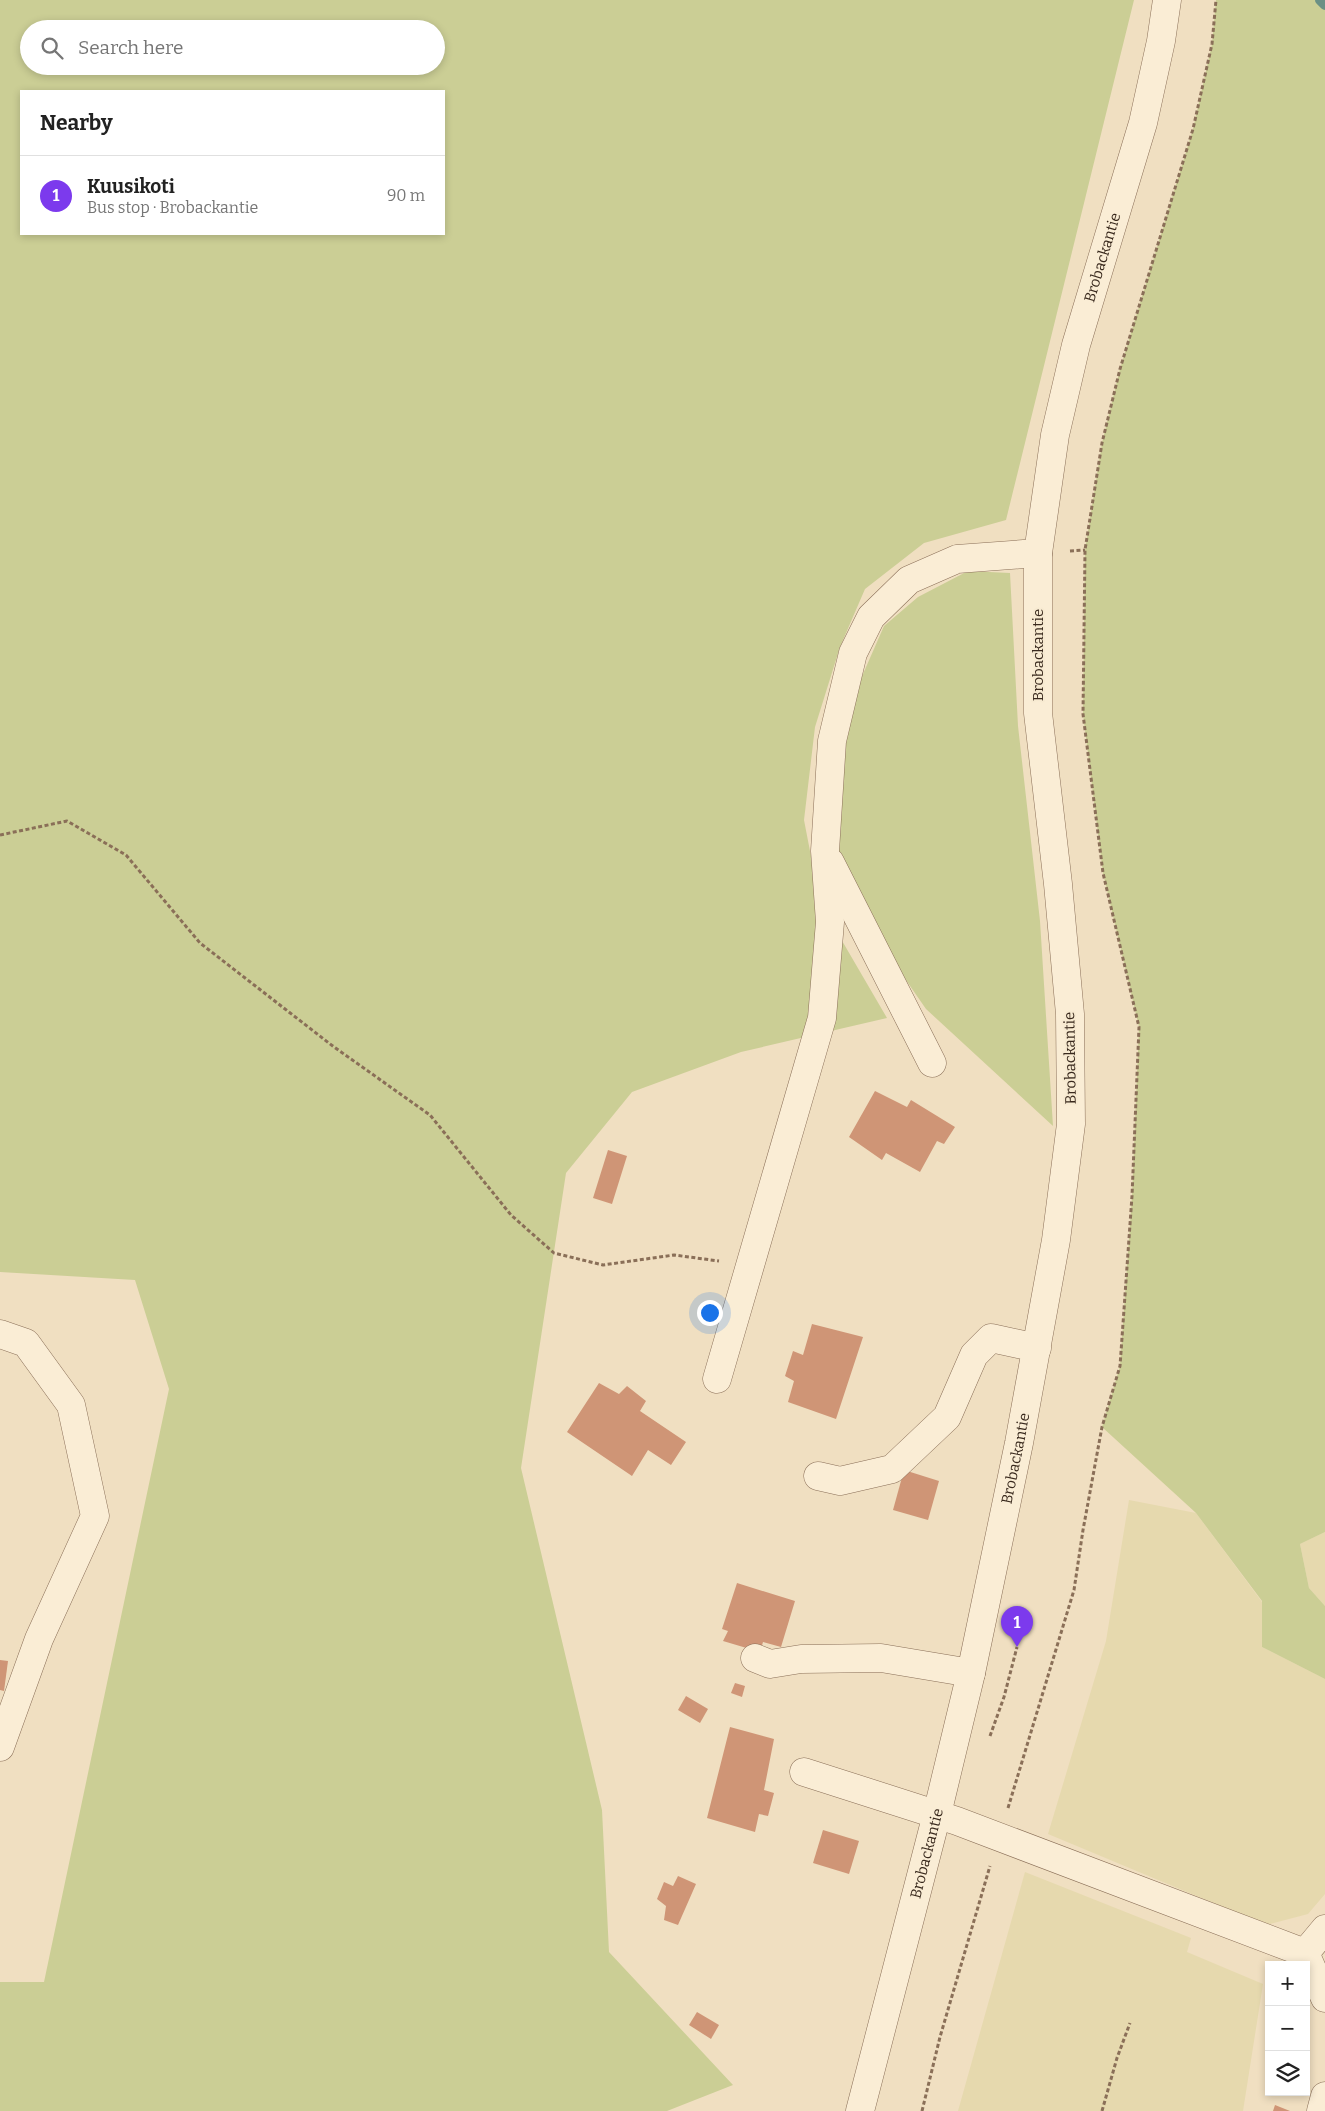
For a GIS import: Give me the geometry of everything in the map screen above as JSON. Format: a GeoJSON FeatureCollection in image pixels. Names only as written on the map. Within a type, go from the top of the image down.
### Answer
{"type":"FeatureCollection","features":[{"type":"Feature","properties":{"kind":"street","name":"Brobackantie"},"geometry":{"type":"LineString","coordinates":[[860,2111],[937,1814],[971,1673],[1019,1443],[1056,1240],[1071,1124],[1070,1014],[1058,884],[1038,712],[1038,553],[1059,417],[1076,345],[1143,123],[1161,41],[1167,0]]}},
{"type":"Feature","properties":{"kind":"street"},"geometry":{"type":"LineString","coordinates":[[716,1379],[822,1018],[830,922],[825,852],[832,740],[853,653],[871,617],[909,580],[957,560],[1038,553]]}},
{"type":"Feature","properties":{"kind":"street"},"geometry":{"type":"LineString","coordinates":[[825,852],[932,1062]]}},
{"type":"Feature","properties":{"kind":"street"},"geometry":{"type":"LineString","coordinates":[[0,1334],[26,1343],[70,1405],[95,1516],[39,1639],[0,1747]]}},
{"type":"Feature","properties":{"kind":"street"},"geometry":{"type":"LineString","coordinates":[[818,1476],[840,1481],[892,1469],[947,1417],[974,1355],[991,1338],[1037,1348]]}},
{"type":"Feature","properties":{"kind":"street"},"geometry":{"type":"LineString","coordinates":[[755,1658],[770,1664],[801,1659],[881,1658],[971,1673]]}},
{"type":"Feature","properties":{"kind":"street"},"geometry":{"type":"LineString","coordinates":[[804,1772],[937,1814],[1305,1953],[1325,1998]]}},
{"type":"Feature","properties":{"kind":"street"},"geometry":{"type":"LineString","coordinates":[[1305,1953],[1325,1929]]}},
{"type":"Feature","properties":{"kind":"street"},"geometry":{"type":"LineString","coordinates":[[1321,2111],[1325,2096]]}},
{"type":"Feature","properties":{"kind":"path"},"geometry":{"type":"LineString","coordinates":[[0,835],[67,821],[126,855],[200,943],[334,1047],[430,1115],[511,1215],[554,1252],[603,1265],[674,1254],[750,1266]]}},
{"type":"Feature","properties":{"kind":"path"},"geometry":{"type":"LineString","coordinates":[[1102,2111],[1117,2058],[1130,2023]]}},
{"type":"Feature","properties":{"kind":"shaded area"},"geometry":{"type":"Polygon","coordinates":[[[1129,1500],[1196,1513],[1262,1602],[1262,1647],[1325,1679],[1325,1894],[1308,1914],[1266,1925],[1048,1834],[1106,1641],[1129,1500]]]}},
{"type":"Feature","properties":{"kind":"shaded area"},"geometry":{"type":"Polygon","coordinates":[[[1325,1532],[1325,1606],[1309,1588],[1300,1544],[1325,1532]]]}},
{"type":"Feature","properties":{"kind":"shaded area"},"geometry":{"type":"Polygon","coordinates":[[[1025,1872],[1191,1938],[1187,1952],[1263,1984],[1243,2111],[958,2111],[1025,1872]]]}},
{"type":"Feature","properties":{"kind":"green space"},"geometry":{"type":"Polygon","coordinates":[[[0,0],[1134,0],[1006,520],[924,543],[865,589],[840,647],[815,727],[804,820],[820,903],[887,1018],[741,1052],[632,1092],[566,1173],[521,1468],[602,1810],[609,1952],[733,2085],[667,2111],[0,2111],[0,1982],[44,1982],[169,1389],[135,1280],[0,1272],[0,0]]]}},
{"type":"Feature","properties":{"kind":"green space"},"geometry":{"type":"Polygon","coordinates":[[[1216,0],[1325,0],[1325,1532],[1300,1544],[1309,1588],[1325,1606],[1325,1679],[1262,1647],[1262,1601],[1196,1513],[1102,1427],[1120,1366],[1132,1196],[1139,1027],[1103,873],[1083,714],[1085,550],[1102,443],[1120,369],[1193,129],[1212,44],[1216,0]]]}},
{"type":"Feature","properties":{"kind":"green space"},"geometry":{"type":"Polygon","coordinates":[[[968,571],[1010,573],[1018,726],[1040,921],[1053,1126],[926,1009],[890,957],[836,847],[843,749],[856,690],[884,626],[918,597],[968,571]]]}},
{"type":"Feature","properties":{"kind":"building"},"geometry":{"type":"Polygon","coordinates":[[[875,1091],[907,1107],[911,1100],[955,1127],[944,1144],[937,1141],[920,1172],[886,1153],[882,1160],[849,1137],[875,1091]]]}},
{"type":"Feature","properties":{"kind":"building"},"geometry":{"type":"Polygon","coordinates":[[[608,1150],[627,1156],[612,1204],[593,1198],[608,1150]]]}},
{"type":"Feature","properties":{"kind":"building"},"geometry":{"type":"Polygon","coordinates":[[[812,1324],[863,1337],[836,1419],[788,1402],[794,1381],[785,1376],[793,1351],[803,1355],[812,1324]]]}},
{"type":"Feature","properties":{"kind":"building"},"geometry":{"type":"Polygon","coordinates":[[[599,1383],[619,1394],[627,1386],[646,1401],[640,1411],[686,1442],[671,1465],[648,1450],[632,1476],[567,1432],[599,1383]]]}},
{"type":"Feature","properties":{"kind":"building"},"geometry":{"type":"Polygon","coordinates":[[[904,1470],[939,1481],[928,1520],[893,1510],[904,1470]]]}},
{"type":"Feature","properties":{"kind":"building"},"geometry":{"type":"Polygon","coordinates":[[[737,1583],[795,1601],[781,1647],[763,1642],[760,1652],[723,1641],[728,1631],[722,1629],[737,1583]]]}},
{"type":"Feature","properties":{"kind":"building"},"geometry":{"type":"Polygon","coordinates":[[[0,1660],[8,1661],[4,1691],[0,1690],[0,1660]]]}},
{"type":"Feature","properties":{"kind":"building"},"geometry":{"type":"Polygon","coordinates":[[[735,1683],[745,1686],[742,1697],[731,1693],[735,1683]]]}},
{"type":"Feature","properties":{"kind":"building"},"geometry":{"type":"Polygon","coordinates":[[[686,1696],[708,1709],[700,1723],[678,1710],[686,1696]]]}},
{"type":"Feature","properties":{"kind":"building"},"geometry":{"type":"Polygon","coordinates":[[[730,1727],[774,1739],[764,1790],[774,1793],[768,1816],[759,1814],[755,1832],[707,1818],[730,1727]]]}},
{"type":"Feature","properties":{"kind":"building"},"geometry":{"type":"Polygon","coordinates":[[[823,1830],[859,1841],[849,1874],[813,1863],[823,1830]]]}},
{"type":"Feature","properties":{"kind":"building"},"geometry":{"type":"Polygon","coordinates":[[[678,1876],[696,1884],[678,1925],[664,1920],[666,1906],[657,1899],[664,1882],[673,1886],[678,1876]]]}},
{"type":"Feature","properties":{"kind":"building"},"geometry":{"type":"Polygon","coordinates":[[[697,2012],[719,2025],[711,2039],[689,2025],[697,2012]]]}},
{"type":"Feature","properties":{"kind":"building"},"geometry":{"type":"Polygon","coordinates":[[[1275,2105],[1290,2111],[1273,2111],[1275,2105]]]}},
{"type":"Feature","properties":{"kind":"waterway"},"geometry":{"type":"LineString","coordinates":[[1320,0],[1325,5]]}},
{"type":"Feature","properties":{"kind":"place","name":"Kuusikoti"},"geometry":{"type":"Point","coordinates":[1017,1647]}}]}
